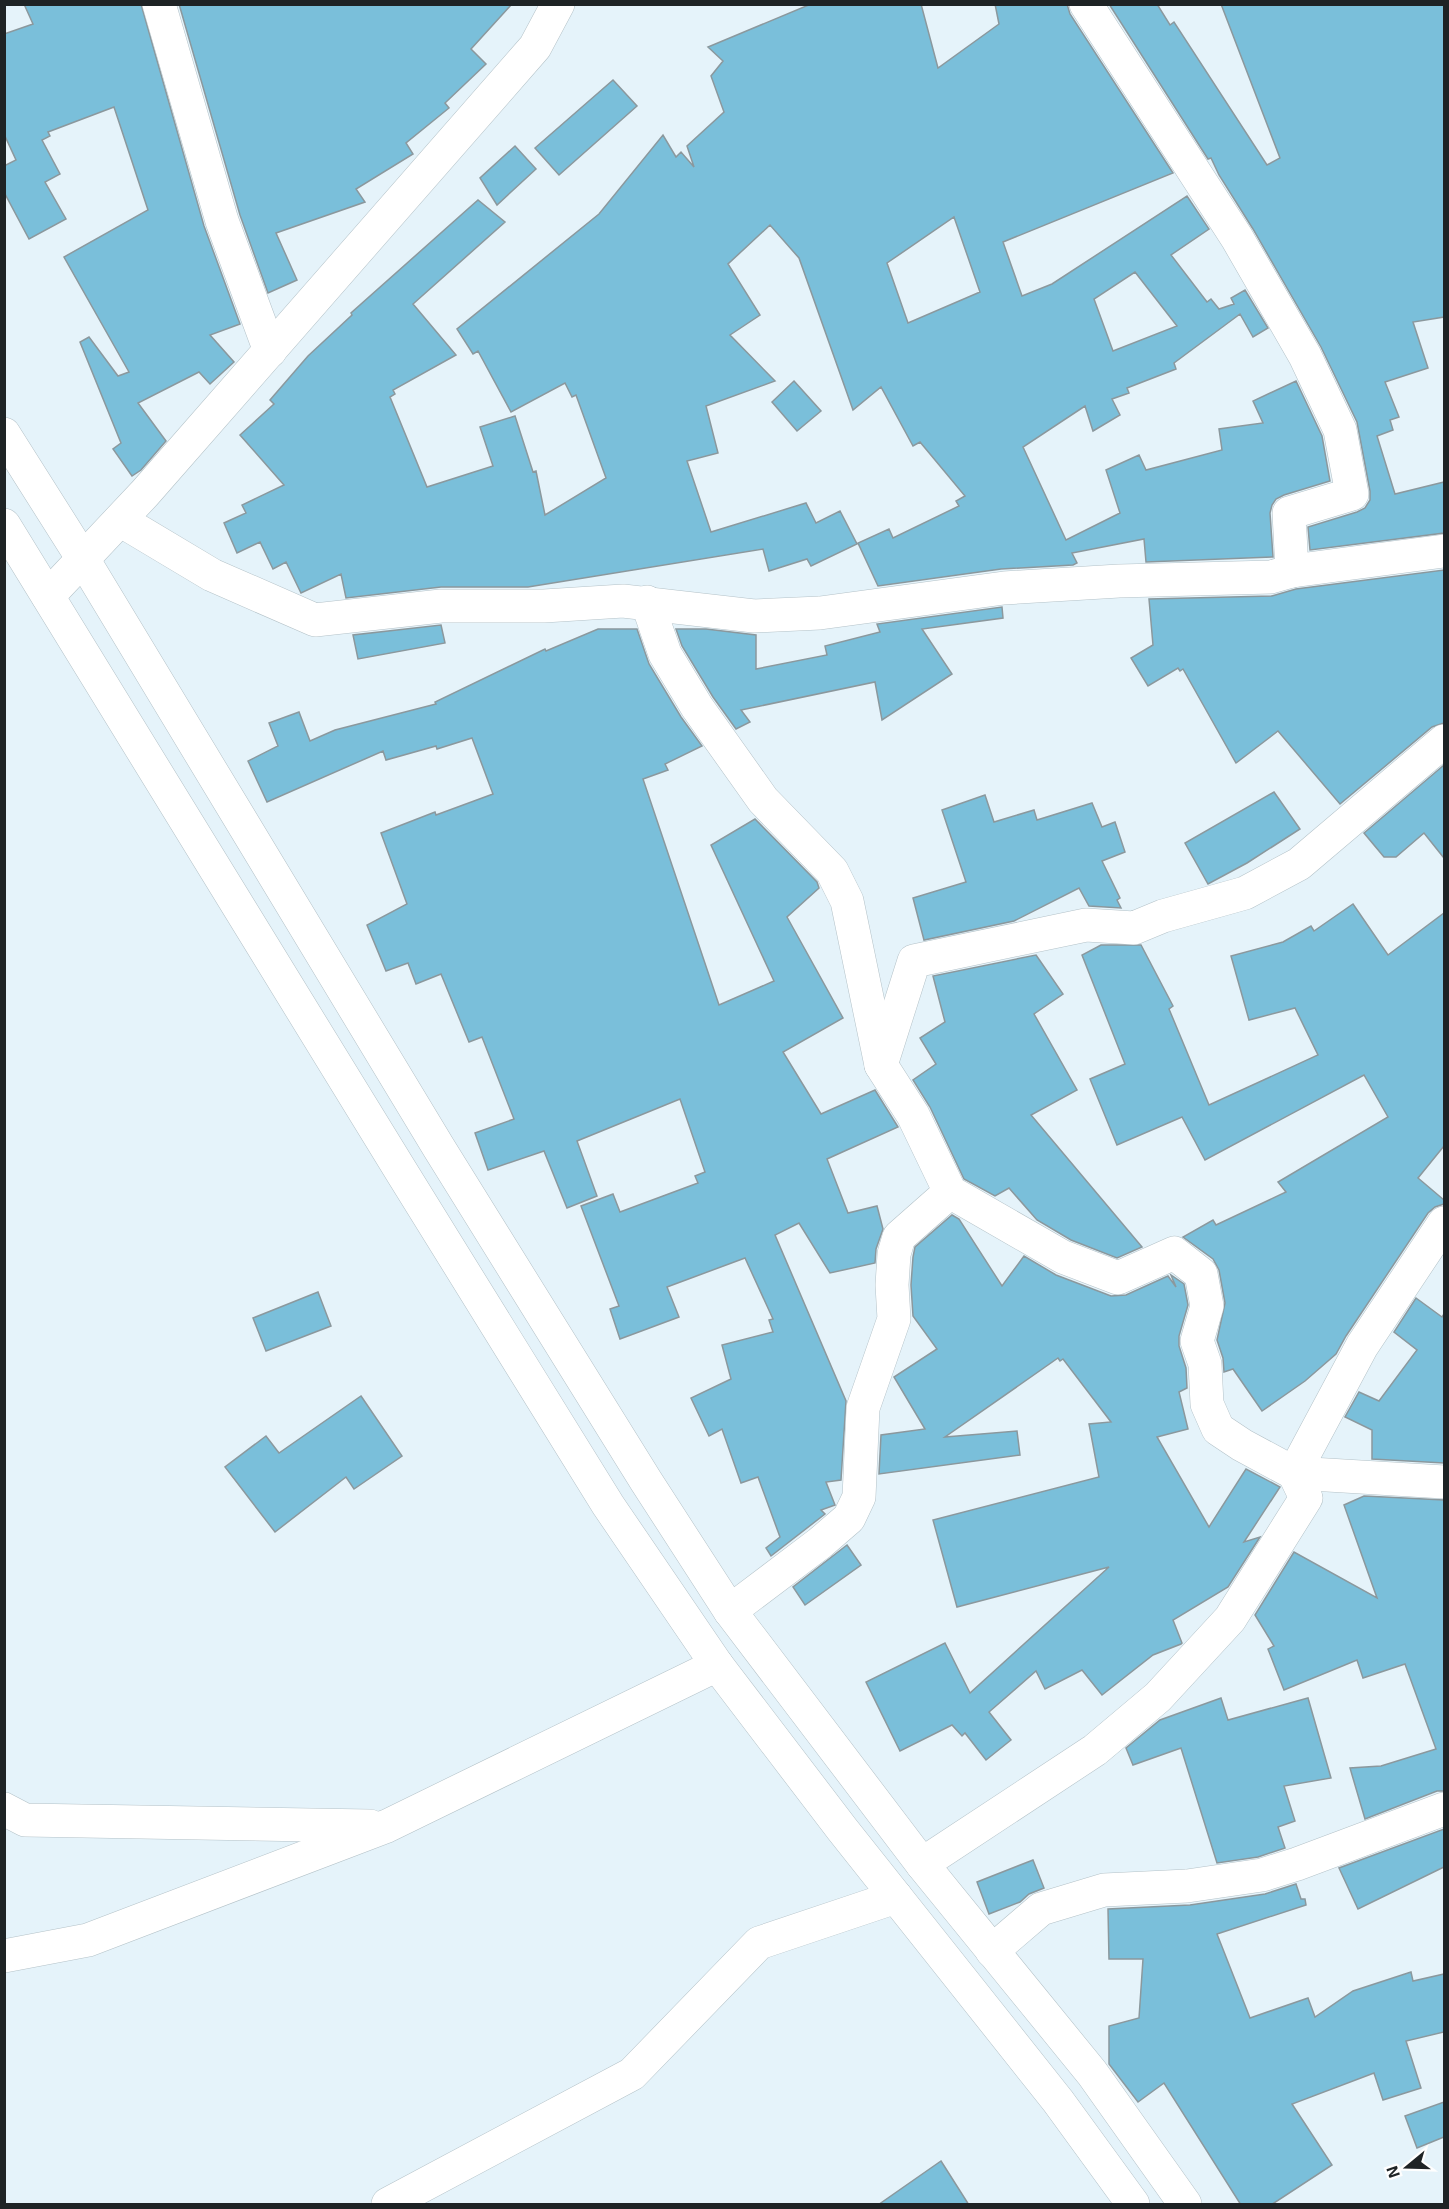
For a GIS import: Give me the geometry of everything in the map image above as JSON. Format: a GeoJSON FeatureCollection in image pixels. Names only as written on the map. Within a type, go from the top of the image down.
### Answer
{"type":"FeatureCollection","features":[{"type":"Feature","properties":{"kind":"street"},"geometry":{"type":"LineString","coordinates":[[159,4],[222,221],[270,351]]}},
{"type":"Feature","properties":{"kind":"street"},"geometry":{"type":"LineString","coordinates":[[48,596],[120,520],[270,351],[535,47],[558,4]]}},
{"type":"Feature","properties":{"kind":"street"},"geometry":{"type":"LineString","coordinates":[[1086,4],[1237,238],[1305,356],[1340,430],[1352,494],[1289,513],[1292,571]]}},
{"type":"Feature","properties":{"kind":"street"},"geometry":{"type":"LineString","coordinates":[[4,434],[83,559],[439,1148],[646,1481],[730,1611],[922,1864],[1092,2073],[1185,2205]]}},
{"type":"Feature","properties":{"kind":"street"},"geometry":{"type":"LineString","coordinates":[[120,520],[212,575],[315,620],[441,606],[544,606],[623,601],[754,615],[820,613],[1004,588],[1119,581],[1271,577],[1292,571],[1444,551]]}},
{"type":"Feature","properties":{"kind":"street"},"geometry":{"type":"LineString","coordinates":[[5,526],[608,1505],[717,1665],[896,1897],[1058,2101],[1134,2205]]}},
{"type":"Feature","properties":{"kind":"street"},"geometry":{"type":"LineString","coordinates":[[647,602],[665,654],[696,707],[763,800],[832,871],[847,900],[881,1065],[913,1115],[950,1192],[1063,1257],[1118,1278],[1173,1252],[1201,1274],[1207,1306],[1197,1341],[1206,1364],[1207,1404],[1218,1429],[1242,1445],[1294,1473],[1444,1482]]}},
{"type":"Feature","properties":{"kind":"street"},"geometry":{"type":"LineString","coordinates":[[881,1065],[915,961],[1086,926],[1134,928],[1163,916],[1245,893],[1299,864],[1444,741]]}},
{"type":"Feature","properties":{"kind":"street"},"geometry":{"type":"LineString","coordinates":[[730,1611],[820,1543],[849,1518],[859,1497],[863,1408],[894,1319],[892,1285],[894,1254],[899,1237],[950,1192]]}},
{"type":"Feature","properties":{"kind":"street"},"geometry":{"type":"LineString","coordinates":[[1294,1473],[1362,1346],[1444,1223]]}},
{"type":"Feature","properties":{"kind":"street"},"geometry":{"type":"LineString","coordinates":[[922,1864],[1095,1750],[1158,1697],[1230,1619],[1306,1498],[1294,1473]]}},
{"type":"Feature","properties":{"kind":"street"},"geometry":{"type":"LineString","coordinates":[[4,1956],[88,1940],[387,1826],[717,1665]]}},
{"type":"Feature","properties":{"kind":"street"},"geometry":{"type":"LineString","coordinates":[[4,1809],[25,1820],[387,1826]]}},
{"type":"Feature","properties":{"kind":"street"},"geometry":{"type":"LineString","coordinates":[[992,1951],[1041,1909],[1104,1890],[1187,1886],[1262,1875],[1444,1809]]}},
{"type":"Feature","properties":{"kind":"street"},"geometry":{"type":"LineString","coordinates":[[388,2205],[632,2074],[759,1943],[896,1897]]}},
{"type":"Feature","properties":{"kind":"building"},"geometry":{"type":"Polygon","coordinates":[[[24,4],[141,4],[204,226],[240,324],[210,335],[234,362],[210,384],[199,372],[138,403],[166,441],[141,470],[132,476],[113,449],[121,443],[80,342],[89,337],[118,376],[129,372],[64,257],[148,210],[114,107],[48,132],[50,136],[42,140],[60,174],[45,182],[66,219],[29,239],[4,192],[4,166],[16,160],[4,134],[4,34],[33,24],[24,4]]]}},
{"type":"Feature","properties":{"kind":"building"},"geometry":{"type":"Polygon","coordinates":[[[179,4],[512,4],[471,49],[486,64],[445,103],[449,108],[406,143],[413,154],[356,189],[365,202],[276,233],[297,280],[268,293],[240,215],[179,4]]]}},
{"type":"Feature","properties":{"kind":"building"},"geometry":{"type":"Polygon","coordinates":[[[811,4],[921,4],[938,68],[999,24],[995,4],[1067,4],[1070,14],[1173,173],[1003,242],[1022,296],[1052,284],[1187,196],[1209,229],[1171,255],[1207,302],[1211,299],[1219,309],[1234,304],[1231,298],[1245,290],[1268,328],[1253,337],[1240,314],[1174,363],[1176,369],[1127,388],[1129,393],[1112,399],[1120,415],[1093,431],[1085,406],[1023,447],[1066,540],[1120,513],[1106,470],[1139,455],[1146,470],[1222,450],[1219,429],[1263,423],[1253,401],[1296,381],[1322,436],[1330,481],[1276,499],[1270,513],[1273,557],[1146,562],[1144,539],[1072,553],[1077,563],[1073,565],[1001,569],[878,586],[858,543],[889,529],[893,538],[959,506],[956,501],[965,496],[920,442],[913,446],[881,387],[853,410],[799,258],[770,225],[728,264],[760,315],[730,335],[775,381],[706,406],[718,453],[687,461],[711,532],[806,503],[816,523],[840,511],[857,544],[811,566],[807,559],[769,571],[763,549],[528,587],[441,587],[346,598],[341,574],[301,593],[286,562],[273,569],[260,542],[237,553],[224,523],[246,513],[242,505],[284,485],[240,435],[274,404],[270,400],[308,356],[352,315],[351,313],[478,200],[505,222],[413,304],[456,355],[393,390],[395,394],[390,397],[427,487],[493,466],[480,427],[515,416],[533,472],[536,471],[545,515],[606,478],[576,395],[572,397],[565,383],[511,412],[478,351],[473,354],[457,329],[599,214],[663,135],[676,157],[681,152],[694,167],[687,146],[724,112],[711,76],[723,61],[708,47],[811,4]],[[954,217],[887,263],[908,323],[980,292],[954,217]],[[1135,272],[1094,299],[1113,351],[1177,326],[1135,272]]]}},
{"type":"Feature","properties":{"kind":"building"},"geometry":{"type":"Polygon","coordinates":[[[1109,4],[1157,4],[1170,25],[1174,22],[1267,165],[1280,158],[1221,4],[1444,4],[1444,317],[1413,322],[1428,368],[1385,382],[1399,417],[1390,420],[1393,430],[1377,436],[1395,494],[1444,482],[1444,533],[1310,550],[1308,527],[1357,512],[1365,508],[1370,500],[1357,422],[1321,347],[1211,158],[1208,159],[1109,4]]]}},
{"type":"Feature","properties":{"kind":"building"},"geometry":{"type":"Polygon","coordinates":[[[613,80],[637,106],[559,175],[535,148],[613,80]]]}},
{"type":"Feature","properties":{"kind":"building"},"geometry":{"type":"Polygon","coordinates":[[[515,146],[536,169],[497,205],[480,178],[515,146]]]}},
{"type":"Feature","properties":{"kind":"building"},"geometry":{"type":"Polygon","coordinates":[[[794,381],[821,411],[797,431],[772,402],[794,381]]]}},
{"type":"Feature","properties":{"kind":"building"},"geometry":{"type":"Polygon","coordinates":[[[1444,570],[1444,723],[1432,727],[1340,804],[1278,731],[1236,763],[1183,669],[1180,671],[1178,668],[1148,686],[1131,658],[1153,645],[1149,599],[1272,596],[1296,589],[1444,570]]]}},
{"type":"Feature","properties":{"kind":"building"},"geometry":{"type":"Polygon","coordinates":[[[1002,607],[1003,618],[922,629],[952,674],[882,720],[875,682],[741,710],[750,722],[736,729],[713,697],[682,646],[676,629],[706,629],[756,635],[756,669],[827,655],[825,646],[880,632],[877,624],[1002,607]]]}},
{"type":"Feature","properties":{"kind":"building"},"geometry":{"type":"Polygon","coordinates":[[[441,625],[445,643],[358,659],[353,635],[441,625]]]}},
{"type":"Feature","properties":{"kind":"building"},"geometry":{"type":"Polygon","coordinates":[[[598,629],[637,629],[649,664],[681,717],[702,746],[665,764],[668,770],[643,779],[719,1005],[774,981],[711,845],[755,819],[817,882],[819,888],[787,917],[843,1018],[783,1052],[821,1114],[875,1090],[898,1127],[827,1159],[848,1213],[877,1206],[883,1229],[876,1249],[875,1263],[830,1273],[799,1223],[775,1235],[846,1401],[841,1480],[826,1482],[835,1505],[821,1510],[825,1514],[771,1556],[766,1548],[780,1537],[758,1477],[741,1483],[722,1429],[709,1436],[691,1398],[731,1379],[722,1345],[773,1332],[769,1320],[773,1319],[745,1258],[667,1287],[679,1317],[620,1339],[610,1309],[619,1306],[581,1206],[613,1194],[620,1212],[698,1183],[695,1176],[705,1172],[680,1099],[577,1141],[597,1196],[567,1208],[544,1151],[488,1170],[475,1133],[514,1119],[482,1037],[469,1042],[441,974],[416,984],[408,963],[386,971],[367,925],[407,904],[381,833],[435,812],[436,815],[493,794],[472,738],[437,749],[436,746],[386,760],[383,751],[267,802],[248,761],[278,746],[269,723],[299,712],[310,741],[335,730],[436,704],[435,702],[545,649],[546,651],[598,629]]]}},
{"type":"Feature","properties":{"kind":"building"},"geometry":{"type":"Polygon","coordinates":[[[1444,765],[1444,858],[1424,833],[1396,857],[1384,857],[1364,833],[1444,765]]]}},
{"type":"Feature","properties":{"kind":"building"},"geometry":{"type":"Polygon","coordinates":[[[1274,792],[1300,829],[1247,863],[1208,884],[1185,843],[1274,792]]]}},
{"type":"Feature","properties":{"kind":"building"},"geometry":{"type":"Polygon","coordinates":[[[985,795],[994,822],[1034,810],[1037,820],[1092,803],[1102,827],[1115,822],[1125,852],[1102,861],[1120,898],[1117,900],[1121,908],[1089,906],[1079,888],[1014,921],[924,940],[913,898],[966,882],[942,810],[985,795]]]}},
{"type":"Feature","properties":{"kind":"building"},"geometry":{"type":"Polygon","coordinates":[[[1353,904],[1388,955],[1444,913],[1444,1146],[1418,1178],[1444,1200],[1444,1204],[1428,1213],[1336,1354],[1305,1381],[1262,1411],[1233,1369],[1224,1372],[1223,1358],[1217,1340],[1225,1303],[1219,1270],[1213,1259],[1183,1237],[1213,1220],[1216,1225],[1286,1192],[1278,1182],[1388,1117],[1364,1075],[1205,1160],[1182,1117],[1117,1145],[1090,1079],[1125,1064],[1082,955],[1101,945],[1141,945],[1173,1006],[1169,1009],[1209,1105],[1318,1055],[1295,1008],[1249,1020],[1231,956],[1283,942],[1311,926],[1314,931],[1353,904]]]}},
{"type":"Feature","properties":{"kind":"building"},"geometry":{"type":"Polygon","coordinates":[[[1036,955],[1063,994],[1034,1014],[1077,1090],[1031,1115],[1142,1247],[1117,1258],[1071,1240],[1037,1220],[1009,1188],[995,1196],[964,1179],[930,1107],[913,1080],[936,1064],[920,1038],[945,1022],[933,976],[1036,955]]]}},
{"type":"Feature","properties":{"kind":"building"},"geometry":{"type":"Polygon","coordinates":[[[952,1215],[959,1219],[1002,1286],[1024,1256],[1056,1275],[1111,1296],[1126,1295],[1168,1276],[1176,1287],[1171,1275],[1184,1284],[1188,1305],[1179,1336],[1179,1346],[1186,1368],[1187,1388],[1179,1392],[1188,1429],[1157,1437],[1209,1527],[1246,1469],[1280,1487],[1244,1542],[1260,1537],[1228,1587],[1173,1620],[1181,1644],[1153,1655],[1102,1695],[1082,1670],[1045,1689],[1036,1671],[989,1712],[1011,1740],[986,1760],[965,1733],[962,1736],[952,1725],[900,1751],[866,1682],[945,1643],[970,1693],[1109,1567],[957,1607],[933,1520],[1099,1477],[1089,1424],[1111,1422],[1063,1359],[1060,1361],[1058,1358],[945,1437],[1017,1431],[1020,1455],[879,1474],[881,1435],[925,1429],[894,1377],[937,1349],[913,1316],[911,1285],[913,1257],[915,1247],[952,1215]]]}},
{"type":"Feature","properties":{"kind":"building"},"geometry":{"type":"Polygon","coordinates":[[[318,1292],[331,1326],[266,1351],[253,1318],[318,1292]]]}},
{"type":"Feature","properties":{"kind":"building"},"geometry":{"type":"Polygon","coordinates":[[[1416,1298],[1442,1317],[1444,1314],[1444,1463],[1372,1459],[1372,1430],[1345,1417],[1359,1392],[1379,1401],[1417,1350],[1394,1332],[1416,1298]]]}},
{"type":"Feature","properties":{"kind":"building"},"geometry":{"type":"Polygon","coordinates":[[[361,1396],[402,1456],[354,1489],[346,1477],[275,1532],[225,1467],[266,1436],[279,1453],[361,1396]]]}},
{"type":"Feature","properties":{"kind":"building"},"geometry":{"type":"Polygon","coordinates":[[[1364,1496],[1444,1500],[1444,1791],[1437,1791],[1365,1819],[1350,1768],[1381,1766],[1436,1749],[1405,1664],[1363,1678],[1357,1660],[1284,1690],[1268,1649],[1274,1646],[1255,1615],[1294,1552],[1377,1598],[1344,1505],[1364,1496]]]}},
{"type":"Feature","properties":{"kind":"building"},"geometry":{"type":"Polygon","coordinates":[[[847,1545],[861,1565],[805,1605],[793,1587],[847,1545]]]}},
{"type":"Feature","properties":{"kind":"building"},"geometry":{"type":"Polygon","coordinates":[[[1221,1698],[1228,1720],[1308,1698],[1331,1778],[1284,1786],[1295,1821],[1278,1827],[1285,1848],[1258,1857],[1217,1863],[1181,1748],[1133,1765],[1126,1748],[1160,1720],[1221,1698]]]}},
{"type":"Feature","properties":{"kind":"building"},"geometry":{"type":"Polygon","coordinates":[[[1444,1829],[1444,1867],[1358,1909],[1339,1868],[1444,1829]]]}},
{"type":"Feature","properties":{"kind":"building"},"geometry":{"type":"Polygon","coordinates":[[[1033,1860],[1044,1888],[1029,1894],[1020,1902],[989,1914],[977,1882],[1033,1860]]]}},
{"type":"Feature","properties":{"kind":"building"},"geometry":{"type":"Polygon","coordinates":[[[1296,1884],[1301,1899],[1305,1899],[1306,1905],[1217,1934],[1250,2018],[1308,1998],[1315,2017],[1353,1991],[1411,1972],[1413,1981],[1444,1974],[1444,2032],[1406,2041],[1421,2088],[1383,2100],[1374,2073],[1292,2104],[1332,2165],[1271,2205],[1241,2205],[1164,2083],[1138,2102],[1109,2064],[1109,2026],[1139,2018],[1143,1959],[1109,1959],[1108,1909],[1190,1905],[1265,1894],[1296,1884]]]}},
{"type":"Feature","properties":{"kind":"building"},"geometry":{"type":"Polygon","coordinates":[[[1444,2102],[1444,2137],[1417,2148],[1405,2116],[1444,2102]]]}},
{"type":"Feature","properties":{"kind":"building"},"geometry":{"type":"Polygon","coordinates":[[[941,2161],[969,2205],[878,2205],[941,2161]]]}}]}
